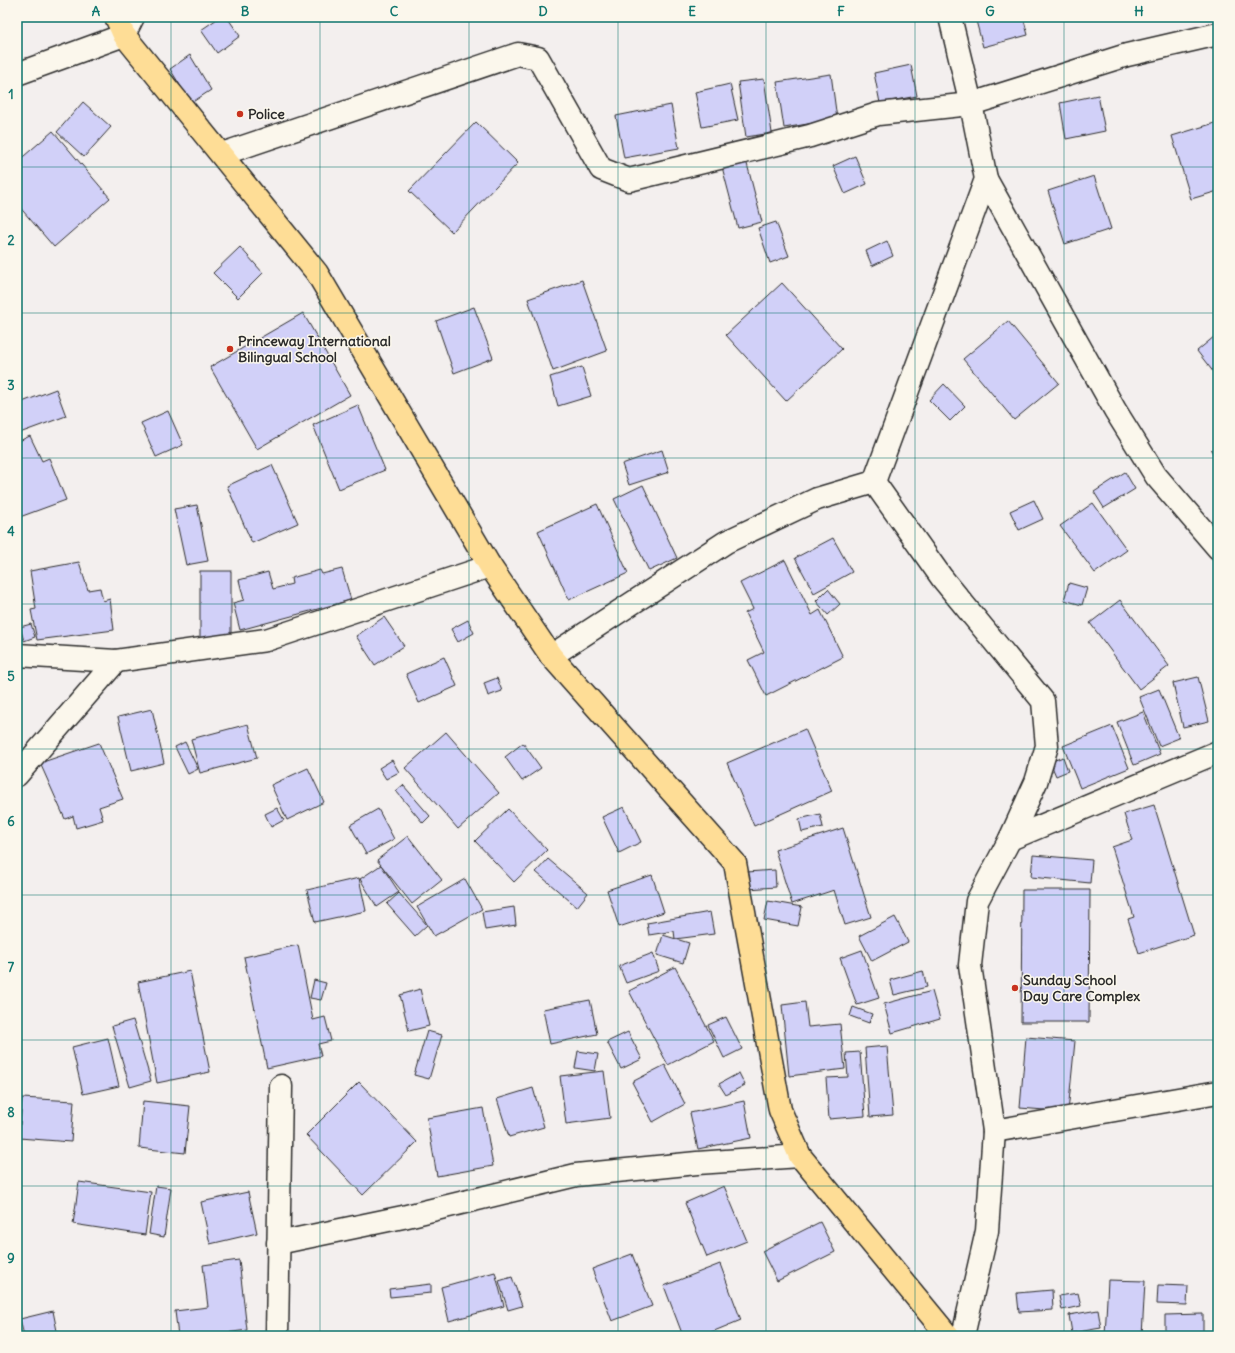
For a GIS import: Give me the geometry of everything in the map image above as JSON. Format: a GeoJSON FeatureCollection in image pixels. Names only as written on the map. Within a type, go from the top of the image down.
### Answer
{"type":"FeatureCollection","features":[{"type":"Feature","properties":{"kind":"main road"},"geometry":{"type":"LineString","coordinates":[[124,23],[222,154],[317,273],[490,566],[551,656],[735,863],[780,1110],[800,1156],[948,1336]]}},
{"type":"Feature","properties":{"kind":"street"},"geometry":{"type":"LineString","coordinates":[[950,17],[971,104],[986,179],[1115,410],[1156,476],[1218,548]]}},
{"type":"Feature","properties":{"kind":"street"},"geometry":{"type":"LineString","coordinates":[[17,74],[124,23]]}},
{"type":"Feature","properties":{"kind":"street"},"geometry":{"type":"LineString","coordinates":[[222,154],[518,54],[538,58],[601,169],[629,180],[810,136],[878,114],[971,104],[1127,55],[1218,34]]}},
{"type":"Feature","properties":{"kind":"street"},"geometry":{"type":"LineString","coordinates":[[874,482],[986,179]]}},
{"type":"Feature","properties":{"kind":"street"},"geometry":{"type":"LineString","coordinates":[[551,656],[726,542],[817,499],[874,482]]}},
{"type":"Feature","properties":{"kind":"street"},"geometry":{"type":"LineString","coordinates":[[874,482],[942,578],[1043,701],[1047,746],[1036,782],[1010,839],[977,901],[970,965],[994,1131],[987,1231],[963,1336]]}},
{"type":"Feature","properties":{"kind":"street"},"geometry":{"type":"LineString","coordinates":[[17,655],[116,661],[266,640],[490,566]]}},
{"type":"Feature","properties":{"kind":"street"},"geometry":{"type":"LineString","coordinates":[[17,775],[116,661]]}},
{"type":"Feature","properties":{"kind":"street"},"geometry":{"type":"LineString","coordinates":[[1010,839],[1218,752]]}},
{"type":"Feature","properties":{"kind":"street"},"geometry":{"type":"LineString","coordinates":[[277,1336],[281,1086]]}},
{"type":"Feature","properties":{"kind":"street"},"geometry":{"type":"LineString","coordinates":[[994,1131],[1218,1092]]}},
{"type":"Feature","properties":{"kind":"street"},"geometry":{"type":"LineString","coordinates":[[278,1243],[403,1218],[576,1175],[697,1163],[800,1156]]}},
{"type":"Feature","properties":{"kind":"building"},"geometry":{"type":"Polygon","coordinates":[[[220,17],[227,17],[240,36],[217,53],[201,30],[220,17]]]}},
{"type":"Feature","properties":{"kind":"building"},"geometry":{"type":"Polygon","coordinates":[[[975,17],[1023,17],[1028,35],[983,47],[975,17]]]}},
{"type":"Feature","properties":{"kind":"building"},"geometry":{"type":"Polygon","coordinates":[[[190,55],[211,90],[191,103],[170,69],[190,55]]]}},
{"type":"Feature","properties":{"kind":"building"},"geometry":{"type":"Polygon","coordinates":[[[911,65],[917,96],[880,103],[874,73],[911,65]]]}},
{"type":"Feature","properties":{"kind":"building"},"geometry":{"type":"Polygon","coordinates":[[[831,74],[837,119],[784,128],[777,82],[831,74]]]}},
{"type":"Feature","properties":{"kind":"building"},"geometry":{"type":"Polygon","coordinates":[[[764,79],[772,133],[746,137],[738,82],[764,79]]]}},
{"type":"Feature","properties":{"kind":"building"},"geometry":{"type":"Polygon","coordinates":[[[730,84],[738,120],[702,127],[695,92],[730,84]]]}},
{"type":"Feature","properties":{"kind":"building"},"geometry":{"type":"Polygon","coordinates":[[[1098,95],[1105,131],[1066,139],[1060,103],[1098,95]]]}},
{"type":"Feature","properties":{"kind":"building"},"geometry":{"type":"Polygon","coordinates":[[[83,102],[111,127],[84,157],[57,132],[83,102]]]}},
{"type":"Feature","properties":{"kind":"building"},"geometry":{"type":"Polygon","coordinates":[[[671,105],[679,148],[624,158],[616,116],[671,105]]]}},
{"type":"Feature","properties":{"kind":"building"},"geometry":{"type":"Polygon","coordinates":[[[476,122],[518,163],[452,232],[409,191],[476,122]]]}},
{"type":"Feature","properties":{"kind":"building"},"geometry":{"type":"Polygon","coordinates":[[[1218,122],[1218,191],[1191,199],[1172,136],[1218,122]]]}},
{"type":"Feature","properties":{"kind":"building"},"geometry":{"type":"Polygon","coordinates":[[[53,131],[110,198],[54,247],[17,204],[17,162],[53,131]]]}},
{"type":"Feature","properties":{"kind":"building"},"geometry":{"type":"Polygon","coordinates":[[[745,156],[762,222],[738,228],[721,163],[745,156]]]}},
{"type":"Feature","properties":{"kind":"building"},"geometry":{"type":"Polygon","coordinates":[[[855,156],[867,184],[845,194],[833,166],[855,156]]]}},
{"type":"Feature","properties":{"kind":"building"},"geometry":{"type":"Polygon","coordinates":[[[1094,176],[1111,229],[1065,244],[1048,191],[1094,176]]]}},
{"type":"Feature","properties":{"kind":"building"},"geometry":{"type":"Polygon","coordinates":[[[776,222],[789,256],[770,263],[758,228],[776,222]]]}},
{"type":"Feature","properties":{"kind":"building"},"geometry":{"type":"Polygon","coordinates":[[[887,241],[893,256],[872,266],[866,251],[887,241]]]}},
{"type":"Feature","properties":{"kind":"building"},"geometry":{"type":"Polygon","coordinates":[[[240,247],[263,273],[238,298],[213,273],[240,247]]]}},
{"type":"Feature","properties":{"kind":"building"},"geometry":{"type":"Polygon","coordinates":[[[582,280],[607,351],[553,371],[528,299],[582,280]]]}},
{"type":"Feature","properties":{"kind":"building"},"geometry":{"type":"Polygon","coordinates":[[[782,283],[842,349],[786,401],[726,335],[782,283]]]}},
{"type":"Feature","properties":{"kind":"building"},"geometry":{"type":"Polygon","coordinates":[[[474,307],[493,358],[454,373],[436,321],[474,307]]]}},
{"type":"Feature","properties":{"kind":"building"},"geometry":{"type":"Polygon","coordinates":[[[303,313],[350,395],[257,449],[210,367],[303,313]]]}},
{"type":"Feature","properties":{"kind":"building"},"geometry":{"type":"Polygon","coordinates":[[[1008,321],[1059,383],[1014,420],[963,359],[1008,321]]]}},
{"type":"Feature","properties":{"kind":"building"},"geometry":{"type":"Polygon","coordinates":[[[1215,336],[1218,340],[1218,378],[1197,351],[1215,336]]]}},
{"type":"Feature","properties":{"kind":"building"},"geometry":{"type":"Polygon","coordinates":[[[582,367],[591,396],[558,406],[550,377],[582,367]]]}},
{"type":"Feature","properties":{"kind":"building"},"geometry":{"type":"Polygon","coordinates":[[[944,384],[965,406],[950,421],[929,400],[944,384]]]}},
{"type":"Feature","properties":{"kind":"building"},"geometry":{"type":"Polygon","coordinates":[[[56,389],[66,416],[17,434],[17,404],[56,389]]]}},
{"type":"Feature","properties":{"kind":"building"},"geometry":{"type":"Polygon","coordinates":[[[358,405],[385,470],[339,489],[313,425],[358,405]]]}},
{"type":"Feature","properties":{"kind":"building"},"geometry":{"type":"Polygon","coordinates":[[[168,411],[183,445],[156,457],[141,423],[168,411]]]}},
{"type":"Feature","properties":{"kind":"building"},"geometry":{"type":"Polygon","coordinates":[[[30,436],[42,461],[49,458],[66,500],[17,518],[17,442],[30,436]]]}},
{"type":"Feature","properties":{"kind":"building"},"geometry":{"type":"Polygon","coordinates":[[[1218,446],[1218,461],[1211,450],[1218,446]]]}},
{"type":"Feature","properties":{"kind":"building"},"geometry":{"type":"Polygon","coordinates":[[[662,450],[669,472],[629,485],[622,464],[662,450]]]}},
{"type":"Feature","properties":{"kind":"building"},"geometry":{"type":"Polygon","coordinates":[[[272,465],[298,523],[252,543],[227,486],[272,465]]]}},
{"type":"Feature","properties":{"kind":"building"},"geometry":{"type":"Polygon","coordinates":[[[1125,472],[1135,489],[1104,508],[1094,492],[1125,472]]]}},
{"type":"Feature","properties":{"kind":"building"},"geometry":{"type":"Polygon","coordinates":[[[643,485],[677,558],[649,571],[614,499],[643,485]]]}},
{"type":"Feature","properties":{"kind":"building"},"geometry":{"type":"Polygon","coordinates":[[[1034,500],[1043,519],[1019,530],[1010,511],[1034,500]]]}},
{"type":"Feature","properties":{"kind":"building"},"geometry":{"type":"Polygon","coordinates":[[[1093,503],[1127,550],[1095,573],[1060,526],[1093,503]]]}},
{"type":"Feature","properties":{"kind":"building"},"geometry":{"type":"Polygon","coordinates":[[[597,504],[628,573],[569,600],[538,531],[597,504]]]}},
{"type":"Feature","properties":{"kind":"building"},"geometry":{"type":"Polygon","coordinates":[[[197,505],[208,561],[186,565],[174,509],[197,505]]]}},
{"type":"Feature","properties":{"kind":"building"},"geometry":{"type":"Polygon","coordinates":[[[833,538],[852,572],[814,593],[795,558],[833,538]]]}},
{"type":"Feature","properties":{"kind":"building"},"geometry":{"type":"Polygon","coordinates":[[[785,560],[812,615],[820,610],[843,657],[766,696],[748,660],[764,652],[745,613],[753,609],[740,583],[785,560]]]}},
{"type":"Feature","properties":{"kind":"building"},"geometry":{"type":"Polygon","coordinates":[[[79,562],[88,590],[100,588],[103,601],[110,599],[114,630],[37,640],[31,610],[36,609],[30,571],[79,562]]]}},
{"type":"Feature","properties":{"kind":"building"},"geometry":{"type":"Polygon","coordinates":[[[342,569],[351,600],[240,630],[233,603],[244,600],[239,580],[268,572],[273,589],[292,584],[291,578],[320,570],[322,574],[342,569]]]}},
{"type":"Feature","properties":{"kind":"building"},"geometry":{"type":"Polygon","coordinates":[[[200,571],[231,571],[231,638],[200,638],[200,571]]]}},
{"type":"Feature","properties":{"kind":"building"},"geometry":{"type":"Polygon","coordinates":[[[1069,583],[1087,588],[1082,605],[1064,600],[1069,583]]]}},
{"type":"Feature","properties":{"kind":"building"},"geometry":{"type":"Polygon","coordinates":[[[828,589],[840,604],[828,615],[816,601],[828,589]]]}},
{"type":"Feature","properties":{"kind":"building"},"geometry":{"type":"Polygon","coordinates":[[[1120,600],[1169,666],[1139,689],[1090,623],[1120,600]]]}},
{"type":"Feature","properties":{"kind":"building"},"geometry":{"type":"Polygon","coordinates":[[[384,617],[404,646],[375,665],[356,636],[384,617]]]}},
{"type":"Feature","properties":{"kind":"building"},"geometry":{"type":"Polygon","coordinates":[[[468,620],[474,633],[458,642],[451,629],[468,620]]]}},
{"type":"Feature","properties":{"kind":"building"},"geometry":{"type":"Polygon","coordinates":[[[31,624],[35,637],[24,641],[20,627],[31,624]]]}},
{"type":"Feature","properties":{"kind":"building"},"geometry":{"type":"Polygon","coordinates":[[[444,657],[457,686],[419,703],[406,674],[444,657]]]}},
{"type":"Feature","properties":{"kind":"building"},"geometry":{"type":"Polygon","coordinates":[[[1198,677],[1209,721],[1183,727],[1173,683],[1198,677]]]}},
{"type":"Feature","properties":{"kind":"building"},"geometry":{"type":"Polygon","coordinates":[[[497,678],[502,691],[488,696],[484,683],[497,678]]]}},
{"type":"Feature","properties":{"kind":"building"},"geometry":{"type":"Polygon","coordinates":[[[1159,689],[1179,738],[1159,746],[1139,697],[1159,689]]]}},
{"type":"Feature","properties":{"kind":"building"},"geometry":{"type":"Polygon","coordinates":[[[152,709],[164,763],[131,771],[118,717],[152,709]]]}},
{"type":"Feature","properties":{"kind":"building"},"geometry":{"type":"Polygon","coordinates":[[[1143,712],[1160,754],[1134,765],[1117,722],[1143,712]]]}},
{"type":"Feature","properties":{"kind":"building"},"geometry":{"type":"Polygon","coordinates":[[[248,724],[257,758],[200,773],[191,739],[248,724]]]}},
{"type":"Feature","properties":{"kind":"building"},"geometry":{"type":"Polygon","coordinates":[[[1112,726],[1129,768],[1080,788],[1063,746],[1112,726]]]}},
{"type":"Feature","properties":{"kind":"building"},"geometry":{"type":"Polygon","coordinates":[[[805,729],[832,791],[754,826],[727,763],[805,729]]]}},
{"type":"Feature","properties":{"kind":"building"},"geometry":{"type":"Polygon","coordinates":[[[446,732],[499,793],[458,829],[405,768],[446,732]]]}},
{"type":"Feature","properties":{"kind":"building"},"geometry":{"type":"Polygon","coordinates":[[[185,742],[198,769],[188,774],[175,747],[185,742]]]}},
{"type":"Feature","properties":{"kind":"building"},"geometry":{"type":"Polygon","coordinates":[[[99,743],[123,799],[99,807],[103,820],[76,828],[73,816],[65,819],[40,763],[99,743]]]}},
{"type":"Feature","properties":{"kind":"building"},"geometry":{"type":"Polygon","coordinates":[[[523,743],[541,768],[522,781],[505,757],[523,743]]]}},
{"type":"Feature","properties":{"kind":"building"},"geometry":{"type":"Polygon","coordinates":[[[1063,757],[1068,771],[1056,776],[1050,762],[1063,757]]]}},
{"type":"Feature","properties":{"kind":"building"},"geometry":{"type":"Polygon","coordinates":[[[392,760],[399,772],[386,779],[379,768],[392,760]]]}},
{"type":"Feature","properties":{"kind":"building"},"geometry":{"type":"Polygon","coordinates":[[[308,768],[324,802],[287,820],[271,785],[308,768]]]}},
{"type":"Feature","properties":{"kind":"building"},"geometry":{"type":"Polygon","coordinates":[[[403,785],[430,816],[423,823],[396,791],[403,785]]]}},
{"type":"Feature","properties":{"kind":"building"},"geometry":{"type":"Polygon","coordinates":[[[1154,805],[1194,935],[1139,953],[1128,919],[1134,917],[1112,847],[1132,840],[1124,814],[1154,805]]]}},
{"type":"Feature","properties":{"kind":"building"},"geometry":{"type":"Polygon","coordinates":[[[624,807],[641,842],[619,853],[602,817],[624,807]]]}},
{"type":"Feature","properties":{"kind":"building"},"geometry":{"type":"Polygon","coordinates":[[[277,808],[284,820],[271,827],[265,814],[277,808]]]}},
{"type":"Feature","properties":{"kind":"building"},"geometry":{"type":"Polygon","coordinates":[[[378,809],[394,839],[366,854],[350,825],[378,809]]]}},
{"type":"Feature","properties":{"kind":"building"},"geometry":{"type":"Polygon","coordinates":[[[508,809],[547,850],[514,882],[475,841],[508,809]]]}},
{"type":"Feature","properties":{"kind":"building"},"geometry":{"type":"Polygon","coordinates":[[[820,814],[823,827],[802,832],[799,819],[820,814]]]}},
{"type":"Feature","properties":{"kind":"building"},"geometry":{"type":"Polygon","coordinates":[[[843,828],[871,917],[845,925],[834,890],[792,904],[775,850],[843,828]]]}},
{"type":"Feature","properties":{"kind":"building"},"geometry":{"type":"Polygon","coordinates":[[[408,836],[442,880],[412,904],[377,860],[408,836]]]}},
{"type":"Feature","properties":{"kind":"building"},"geometry":{"type":"Polygon","coordinates":[[[1033,855],[1092,860],[1090,883],[1031,877],[1033,855]]]}},
{"type":"Feature","properties":{"kind":"building"},"geometry":{"type":"Polygon","coordinates":[[[548,859],[588,893],[577,907],[536,872],[548,859]]]}},
{"type":"Feature","properties":{"kind":"building"},"geometry":{"type":"Polygon","coordinates":[[[381,865],[399,892],[377,907],[360,879],[381,865]]]}},
{"type":"Feature","properties":{"kind":"building"},"geometry":{"type":"Polygon","coordinates":[[[775,870],[776,887],[748,889],[747,872],[775,870]]]}},
{"type":"Feature","properties":{"kind":"building"},"geometry":{"type":"Polygon","coordinates":[[[652,875],[664,912],[619,927],[607,890],[652,875]]]}},
{"type":"Feature","properties":{"kind":"building"},"geometry":{"type":"Polygon","coordinates":[[[359,878],[366,911],[315,922],[307,890],[359,878]]]}},
{"type":"Feature","properties":{"kind":"building"},"geometry":{"type":"Polygon","coordinates":[[[465,879],[482,909],[434,936],[417,907],[465,879]]]}},
{"type":"Feature","properties":{"kind":"building"},"geometry":{"type":"Polygon","coordinates":[[[1022,890],[1090,890],[1089,1022],[1021,1022],[1022,890]]]}},
{"type":"Feature","properties":{"kind":"building"},"geometry":{"type":"Polygon","coordinates":[[[399,893],[427,925],[415,936],[387,904],[399,893]]]}},
{"type":"Feature","properties":{"kind":"building"},"geometry":{"type":"Polygon","coordinates":[[[768,901],[802,907],[798,926],[764,920],[768,901]]]}},
{"type":"Feature","properties":{"kind":"building"},"geometry":{"type":"Polygon","coordinates":[[[514,907],[516,925],[485,930],[482,912],[514,907]]]}},
{"type":"Feature","properties":{"kind":"building"},"geometry":{"type":"Polygon","coordinates":[[[710,912],[714,934],[675,939],[674,931],[649,935],[647,923],[710,912]]]}},
{"type":"Feature","properties":{"kind":"building"},"geometry":{"type":"Polygon","coordinates":[[[895,917],[908,942],[872,961],[859,936],[895,917]]]}},
{"type":"Feature","properties":{"kind":"building"},"geometry":{"type":"Polygon","coordinates":[[[663,935],[689,943],[683,963],[657,955],[663,935]]]}},
{"type":"Feature","properties":{"kind":"building"},"geometry":{"type":"Polygon","coordinates":[[[298,945],[313,1020],[325,1017],[331,1041],[318,1044],[321,1056],[267,1068],[244,957],[298,945]]]}},
{"type":"Feature","properties":{"kind":"building"},"geometry":{"type":"Polygon","coordinates":[[[862,950],[879,998],[857,1005],[840,958],[862,950]]]}},
{"type":"Feature","properties":{"kind":"building"},"geometry":{"type":"Polygon","coordinates":[[[653,953],[659,971],[626,983],[619,966],[653,953]]]}},
{"type":"Feature","properties":{"kind":"building"},"geometry":{"type":"Polygon","coordinates":[[[675,967],[714,1041],[668,1065],[629,991],[675,967]]]}},
{"type":"Feature","properties":{"kind":"building"},"geometry":{"type":"Polygon","coordinates":[[[190,971],[210,1072],[157,1083],[138,982],[190,971]]]}},
{"type":"Feature","properties":{"kind":"building"},"geometry":{"type":"Polygon","coordinates":[[[923,971],[927,987],[894,995],[890,980],[923,971]]]}},
{"type":"Feature","properties":{"kind":"building"},"geometry":{"type":"Polygon","coordinates":[[[314,980],[326,983],[321,1000],[310,998],[314,980]]]}},
{"type":"Feature","properties":{"kind":"building"},"geometry":{"type":"Polygon","coordinates":[[[420,989],[429,1026],[409,1031],[400,995],[420,989]]]}},
{"type":"Feature","properties":{"kind":"building"},"geometry":{"type":"Polygon","coordinates":[[[932,991],[940,1019],[892,1033],[884,1004],[932,991]]]}},
{"type":"Feature","properties":{"kind":"building"},"geometry":{"type":"Polygon","coordinates":[[[590,1000],[597,1034],[550,1044],[543,1009],[590,1000]]]}},
{"type":"Feature","properties":{"kind":"building"},"geometry":{"type":"Polygon","coordinates":[[[805,1002],[808,1027],[840,1024],[845,1069],[789,1076],[782,1005],[805,1002]]]}},
{"type":"Feature","properties":{"kind":"building"},"geometry":{"type":"Polygon","coordinates":[[[853,1007],[872,1014],[869,1023],[850,1016],[853,1007]]]}},
{"type":"Feature","properties":{"kind":"building"},"geometry":{"type":"Polygon","coordinates":[[[726,1017],[742,1049],[724,1058],[708,1025],[726,1017]]]}},
{"type":"Feature","properties":{"kind":"building"},"geometry":{"type":"Polygon","coordinates":[[[133,1020],[151,1081],[130,1087],[112,1026],[133,1020]]]}},
{"type":"Feature","properties":{"kind":"building"},"geometry":{"type":"Polygon","coordinates":[[[1218,1021],[1218,1041],[1212,1022],[1218,1021]]]}},
{"type":"Feature","properties":{"kind":"building"},"geometry":{"type":"Polygon","coordinates":[[[427,1031],[442,1035],[429,1079],[414,1075],[427,1031]]]}},
{"type":"Feature","properties":{"kind":"building"},"geometry":{"type":"Polygon","coordinates":[[[628,1032],[642,1059],[621,1069],[607,1042],[628,1032]]]}},
{"type":"Feature","properties":{"kind":"building"},"geometry":{"type":"Polygon","coordinates":[[[1026,1037],[1075,1041],[1068,1112],[1020,1108],[1026,1037]]]}},
{"type":"Feature","properties":{"kind":"building"},"geometry":{"type":"Polygon","coordinates":[[[108,1038],[119,1086],[83,1094],[72,1047],[108,1038]]]}},
{"type":"Feature","properties":{"kind":"building"},"geometry":{"type":"Polygon","coordinates":[[[887,1046],[893,1115],[870,1117],[865,1048],[887,1046]]]}},
{"type":"Feature","properties":{"kind":"building"},"geometry":{"type":"Polygon","coordinates":[[[578,1051],[598,1054],[595,1071],[575,1068],[578,1051]]]}},
{"type":"Feature","properties":{"kind":"building"},"geometry":{"type":"Polygon","coordinates":[[[860,1052],[865,1116],[829,1119],[826,1078],[848,1077],[846,1053],[860,1052]]]}},
{"type":"Feature","properties":{"kind":"building"},"geometry":{"type":"Polygon","coordinates":[[[665,1065],[685,1104],[653,1122],[632,1082],[665,1065]]]}},
{"type":"Feature","properties":{"kind":"building"},"geometry":{"type":"Polygon","coordinates":[[[604,1071],[610,1118],[566,1124],[560,1076],[604,1071]]]}},
{"type":"Feature","properties":{"kind":"building"},"geometry":{"type":"Polygon","coordinates":[[[739,1073],[745,1085],[726,1095],[719,1084],[739,1073]]]}},
{"type":"Feature","properties":{"kind":"building"},"geometry":{"type":"Polygon","coordinates":[[[359,1082],[417,1142],[363,1195],[306,1135],[359,1082]]]}},
{"type":"Feature","properties":{"kind":"building"},"geometry":{"type":"Polygon","coordinates":[[[533,1088],[544,1127],[509,1137],[497,1099],[533,1088]]]}},
{"type":"Feature","properties":{"kind":"building"},"geometry":{"type":"Polygon","coordinates":[[[22,1098],[74,1101],[71,1142],[19,1138],[22,1098]]]}},
{"type":"Feature","properties":{"kind":"building"},"geometry":{"type":"Polygon","coordinates":[[[143,1101],[190,1106],[185,1153],[139,1148],[143,1101]]]}},
{"type":"Feature","properties":{"kind":"building"},"geometry":{"type":"Polygon","coordinates":[[[744,1101],[751,1138],[698,1149],[690,1113],[744,1101]]]}},
{"type":"Feature","properties":{"kind":"building"},"geometry":{"type":"Polygon","coordinates":[[[483,1108],[493,1166],[437,1176],[427,1118],[483,1108]]]}},
{"type":"Feature","properties":{"kind":"building"},"geometry":{"type":"Polygon","coordinates":[[[79,1182],[151,1192],[145,1235],[73,1224],[79,1182]]]}},
{"type":"Feature","properties":{"kind":"building"},"geometry":{"type":"Polygon","coordinates":[[[156,1186],[171,1188],[164,1237],[149,1234],[156,1186]]]}},
{"type":"Feature","properties":{"kind":"building"},"geometry":{"type":"Polygon","coordinates":[[[724,1186],[747,1241],[707,1257],[685,1203],[724,1186]]]}},
{"type":"Feature","properties":{"kind":"building"},"geometry":{"type":"Polygon","coordinates":[[[248,1192],[257,1233],[210,1244],[201,1202],[248,1192]]]}},
{"type":"Feature","properties":{"kind":"building"},"geometry":{"type":"Polygon","coordinates":[[[820,1222],[835,1252],[777,1281],[762,1251],[820,1222]]]}},
{"type":"Feature","properties":{"kind":"building"},"geometry":{"type":"Polygon","coordinates":[[[632,1254],[652,1306],[612,1321],[592,1269],[632,1254]]]}},
{"type":"Feature","properties":{"kind":"building"},"geometry":{"type":"Polygon","coordinates":[[[239,1260],[247,1330],[204,1336],[178,1336],[175,1311],[208,1307],[203,1265],[239,1260]]]}},
{"type":"Feature","properties":{"kind":"building"},"geometry":{"type":"Polygon","coordinates":[[[720,1264],[741,1320],[702,1336],[683,1336],[664,1286],[720,1264]]]}},
{"type":"Feature","properties":{"kind":"building"},"geometry":{"type":"Polygon","coordinates":[[[495,1272],[504,1306],[449,1321],[441,1287],[495,1272]]]}},
{"type":"Feature","properties":{"kind":"building"},"geometry":{"type":"Polygon","coordinates":[[[512,1277],[522,1306],[508,1310],[499,1281],[512,1277]]]}},
{"type":"Feature","properties":{"kind":"building"},"geometry":{"type":"Polygon","coordinates":[[[1108,1280],[1145,1281],[1142,1336],[1105,1336],[1108,1280]]]}},
{"type":"Feature","properties":{"kind":"building"},"geometry":{"type":"Polygon","coordinates":[[[431,1284],[431,1293],[390,1297],[389,1289],[431,1284]]]}},
{"type":"Feature","properties":{"kind":"building"},"geometry":{"type":"Polygon","coordinates":[[[1158,1285],[1188,1286],[1187,1305],[1157,1304],[1158,1285]]]}},
{"type":"Feature","properties":{"kind":"building"},"geometry":{"type":"Polygon","coordinates":[[[1052,1290],[1053,1310],[1019,1312],[1017,1293],[1052,1290]]]}},
{"type":"Feature","properties":{"kind":"building"},"geometry":{"type":"Polygon","coordinates":[[[1078,1293],[1081,1306],[1062,1310],[1059,1296],[1078,1293]]]}},
{"type":"Feature","properties":{"kind":"building"},"geometry":{"type":"Polygon","coordinates":[[[1098,1310],[1101,1328],[1072,1333],[1069,1315],[1098,1310]]]}},
{"type":"Feature","properties":{"kind":"building"},"geometry":{"type":"Polygon","coordinates":[[[53,1311],[58,1336],[24,1336],[20,1319],[53,1311]]]}},
{"type":"Feature","properties":{"kind":"building"},"geometry":{"type":"Polygon","coordinates":[[[1203,1314],[1203,1336],[1165,1336],[1165,1315],[1203,1314]]]}},
{"type":"Feature","properties":{"kind":"place","name":"Police"},"geometry":{"type":"Point","coordinates":[240,114]}},
{"type":"Feature","properties":{"kind":"place","name":"Princeway International Bilingual School"},"geometry":{"type":"Point","coordinates":[230,349]}},
{"type":"Feature","properties":{"kind":"place","name":"Sunday School Day Care Complex"},"geometry":{"type":"Point","coordinates":[1015,988]}}]}
